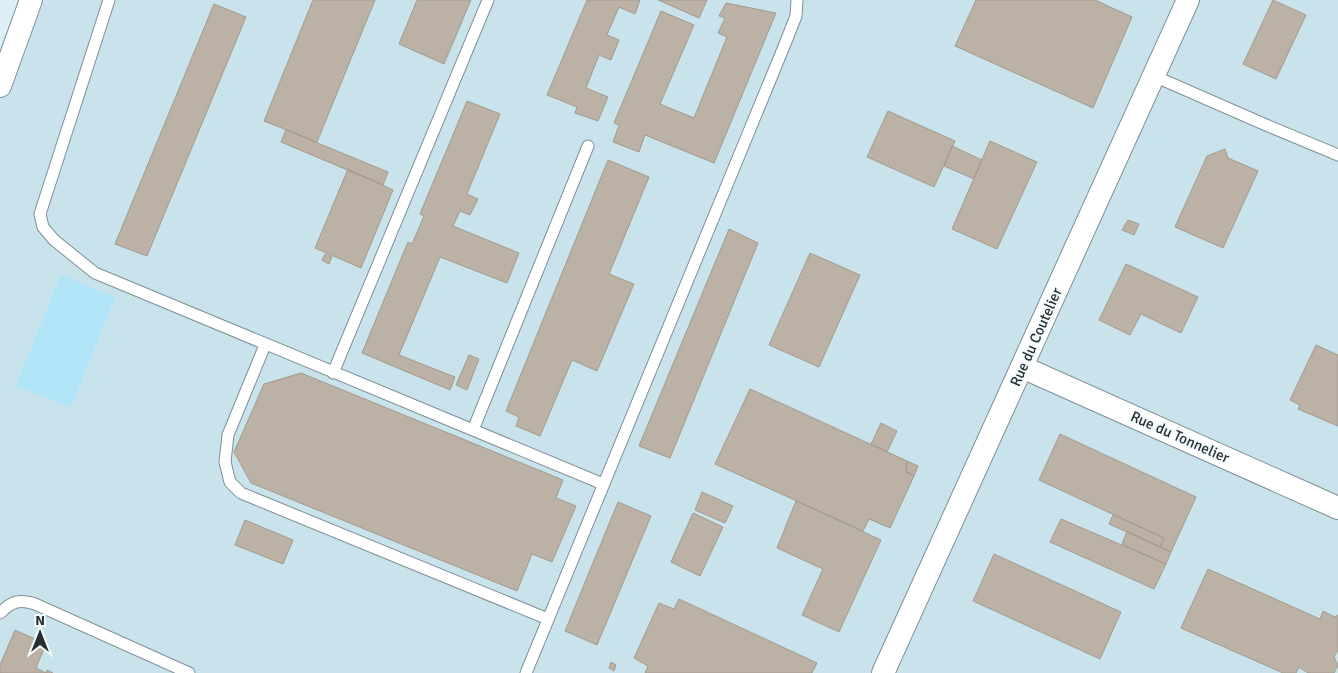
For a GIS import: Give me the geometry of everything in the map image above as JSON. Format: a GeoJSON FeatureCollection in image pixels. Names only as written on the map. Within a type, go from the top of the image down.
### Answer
{"type":"FeatureCollection","features":[{"type":"Feature","properties":{"kind":"street"},"geometry":{"type":"LineString","coordinates":[[0,86],[31,0]]}},
{"type":"Feature","properties":{"kind":"street","name":"Rue du Coutelier"},"geometry":{"type":"LineString","coordinates":[[883,673],[1188,0]]}},
{"type":"Feature","properties":{"kind":"street","name":"Rue du Tonnelier"},"geometry":{"type":"LineString","coordinates":[[1022,367],[1338,508]]}},
{"type":"Feature","properties":{"kind":"lane"},"geometry":{"type":"LineString","coordinates":[[110,0],[40,214],[43,228],[54,240],[95,273],[603,484]]}},
{"type":"Feature","properties":{"kind":"lane"},"geometry":{"type":"LineString","coordinates":[[333,373],[488,0]]}},
{"type":"Feature","properties":{"kind":"lane"},"geometry":{"type":"LineString","coordinates":[[526,673],[785,44],[796,16],[797,0]]}},
{"type":"Feature","properties":{"kind":"lane"},"geometry":{"type":"LineString","coordinates":[[1154,76],[1338,155]]}},
{"type":"Feature","properties":{"kind":"lane"},"geometry":{"type":"LineString","coordinates":[[472,430],[588,146]]}},
{"type":"Feature","properties":{"kind":"lane"},"geometry":{"type":"LineString","coordinates":[[266,345],[228,435],[224,462],[230,482],[241,493],[548,619]]}},
{"type":"Feature","properties":{"kind":"lane"},"geometry":{"type":"LineString","coordinates":[[0,613],[11,603],[23,600],[190,673]]}},
{"type":"Feature","properties":{"kind":"shaded area"},"geometry":{"type":"Polygon","coordinates":[[[19,0],[1338,0],[1338,673],[0,673],[0,49],[19,0]]]}},
{"type":"Feature","properties":{"kind":"shaded area"},"geometry":{"type":"Polygon","coordinates":[[[61,275],[115,297],[71,407],[16,386],[61,275]]]}},
{"type":"Feature","properties":{"kind":"building"},"geometry":{"type":"Polygon","coordinates":[[[313,0],[375,0],[317,142],[264,121],[313,0]]]}},
{"type":"Feature","properties":{"kind":"building"},"geometry":{"type":"Polygon","coordinates":[[[417,0],[471,0],[444,64],[399,44],[417,0]]]}},
{"type":"Feature","properties":{"kind":"building"},"geometry":{"type":"Polygon","coordinates":[[[587,0],[640,0],[635,14],[619,7],[607,35],[619,40],[611,60],[599,55],[586,88],[608,97],[598,121],[575,113],[577,107],[547,95],[587,0]]]}},
{"type":"Feature","properties":{"kind":"building"},"geometry":{"type":"Polygon","coordinates":[[[658,0],[707,0],[699,18],[658,0]]]}},
{"type":"Feature","properties":{"kind":"building"},"geometry":{"type":"Polygon","coordinates":[[[976,0],[1095,0],[1132,17],[1093,108],[955,46],[976,0]]]}},
{"type":"Feature","properties":{"kind":"building"},"geometry":{"type":"Polygon","coordinates":[[[1273,0],[1306,15],[1276,79],[1243,64],[1273,0]]]}},
{"type":"Feature","properties":{"kind":"building"},"geometry":{"type":"Polygon","coordinates":[[[726,3],[776,13],[714,163],[645,135],[639,152],[613,142],[619,125],[614,123],[661,11],[694,25],[660,104],[694,118],[727,37],[718,33],[725,18],[719,16],[726,3]]]}},
{"type":"Feature","properties":{"kind":"building"},"geometry":{"type":"Polygon","coordinates":[[[214,4],[246,17],[147,256],[115,244],[214,4]]]}},
{"type":"Feature","properties":{"kind":"building"},"geometry":{"type":"Polygon","coordinates":[[[467,101],[500,114],[467,194],[478,199],[470,215],[460,211],[453,226],[519,253],[507,283],[440,257],[399,355],[455,377],[450,390],[362,353],[408,242],[412,244],[424,216],[420,214],[467,101]]]}},
{"type":"Feature","properties":{"kind":"building"},"geometry":{"type":"Polygon","coordinates":[[[888,111],[955,141],[934,187],[867,157],[888,111]]]}},
{"type":"Feature","properties":{"kind":"building"},"geometry":{"type":"Polygon","coordinates":[[[286,130],[388,172],[383,185],[281,142],[286,130]]]}},
{"type":"Feature","properties":{"kind":"building"},"geometry":{"type":"Polygon","coordinates":[[[990,141],[1037,162],[997,249],[952,229],[990,141]]]}},
{"type":"Feature","properties":{"kind":"building"},"geometry":{"type":"Polygon","coordinates":[[[952,146],[982,160],[974,179],[944,166],[952,146]]]}},
{"type":"Feature","properties":{"kind":"building"},"geometry":{"type":"Polygon","coordinates":[[[1225,149],[1228,158],[1258,171],[1223,248],[1175,227],[1207,156],[1225,149]]]}},
{"type":"Feature","properties":{"kind":"building"},"geometry":{"type":"Polygon","coordinates":[[[608,160],[649,177],[609,274],[634,284],[597,371],[572,360],[540,436],[516,426],[519,417],[506,411],[608,160]]]}},
{"type":"Feature","properties":{"kind":"building"},"geometry":{"type":"Polygon","coordinates":[[[348,169],[393,190],[361,268],[315,248],[348,169]]]}},
{"type":"Feature","properties":{"kind":"building"},"geometry":{"type":"Polygon","coordinates":[[[1128,220],[1139,224],[1134,235],[1122,230],[1128,220]]]}},
{"type":"Feature","properties":{"kind":"building"},"geometry":{"type":"Polygon","coordinates":[[[729,229],[758,243],[670,458],[639,446],[729,229]]]}},
{"type":"Feature","properties":{"kind":"building"},"geometry":{"type":"Polygon","coordinates":[[[810,253],[860,275],[819,367],[769,345],[810,253]]]}},
{"type":"Feature","properties":{"kind":"building"},"geometry":{"type":"Polygon","coordinates":[[[325,254],[332,257],[329,264],[322,260],[325,254]]]}},
{"type":"Feature","properties":{"kind":"building"},"geometry":{"type":"Polygon","coordinates":[[[1126,264],[1198,297],[1181,333],[1141,314],[1130,335],[1099,320],[1126,264]]]}},
{"type":"Feature","properties":{"kind":"building"},"geometry":{"type":"Polygon","coordinates":[[[1316,345],[1338,355],[1338,426],[1298,409],[1300,405],[1290,400],[1316,345]]]}},
{"type":"Feature","properties":{"kind":"building"},"geometry":{"type":"Polygon","coordinates":[[[469,355],[479,359],[467,390],[456,385],[469,355]]]}},
{"type":"Feature","properties":{"kind":"building"},"geometry":{"type":"Polygon","coordinates":[[[301,373],[563,480],[556,498],[576,506],[552,562],[532,554],[517,591],[251,483],[234,452],[264,384],[301,373]]]}},
{"type":"Feature","properties":{"kind":"building"},"geometry":{"type":"Polygon","coordinates":[[[750,389],[907,461],[906,472],[914,476],[890,528],[869,519],[863,531],[715,464],[750,389]]]}},
{"type":"Feature","properties":{"kind":"building"},"geometry":{"type":"Polygon","coordinates":[[[881,423],[897,431],[887,452],[871,444],[881,423]]]}},
{"type":"Feature","properties":{"kind":"building"},"geometry":{"type":"Polygon","coordinates":[[[1060,434],[1196,497],[1171,552],[1160,547],[1164,538],[1039,480],[1060,434]]]}},
{"type":"Feature","properties":{"kind":"building"},"geometry":{"type":"Polygon","coordinates":[[[907,461],[918,466],[914,476],[906,472],[907,461]]]}},
{"type":"Feature","properties":{"kind":"building"},"geometry":{"type":"Polygon","coordinates":[[[702,492],[733,506],[725,523],[695,510],[702,492]]]}},
{"type":"Feature","properties":{"kind":"building"},"geometry":{"type":"Polygon","coordinates":[[[796,501],[881,540],[839,632],[802,615],[823,569],[777,548],[796,501]]]}},
{"type":"Feature","properties":{"kind":"building"},"geometry":{"type":"Polygon","coordinates":[[[618,502],[651,516],[597,645],[565,631],[618,502]]]}},
{"type":"Feature","properties":{"kind":"building"},"geometry":{"type":"Polygon","coordinates":[[[693,513],[723,527],[700,576],[671,562],[693,513]]]}},
{"type":"Feature","properties":{"kind":"building"},"geometry":{"type":"Polygon","coordinates":[[[1113,515],[1164,538],[1160,547],[1109,524],[1113,515]]]}},
{"type":"Feature","properties":{"kind":"building"},"geometry":{"type":"Polygon","coordinates":[[[1061,519],[1166,564],[1154,589],[1050,542],[1061,519]]]}},
{"type":"Feature","properties":{"kind":"building"},"geometry":{"type":"Polygon","coordinates":[[[245,520],[293,540],[283,564],[235,545],[245,520]]]}},
{"type":"Feature","properties":{"kind":"building"},"geometry":{"type":"Polygon","coordinates":[[[1127,531],[1171,552],[1166,564],[1122,544],[1127,531]]]}},
{"type":"Feature","properties":{"kind":"building"},"geometry":{"type":"Polygon","coordinates":[[[994,554],[1121,612],[1100,659],[973,601],[994,554]]]}},
{"type":"Feature","properties":{"kind":"building"},"geometry":{"type":"Polygon","coordinates":[[[1208,569],[1320,619],[1323,611],[1335,617],[1338,615],[1338,650],[1334,657],[1338,665],[1334,673],[1308,673],[1299,667],[1296,673],[1283,673],[1181,628],[1208,569]]]}},
{"type":"Feature","properties":{"kind":"building"},"geometry":{"type":"Polygon","coordinates":[[[679,599],[817,663],[812,673],[645,673],[648,666],[634,658],[659,603],[674,609],[679,599]]]}},
{"type":"Feature","properties":{"kind":"building"},"geometry":{"type":"Polygon","coordinates":[[[15,630],[46,644],[36,668],[46,673],[0,673],[0,665],[15,630]]]}},
{"type":"Feature","properties":{"kind":"building"},"geometry":{"type":"Polygon","coordinates":[[[611,662],[616,665],[614,671],[609,668],[611,662]]]}}]}
